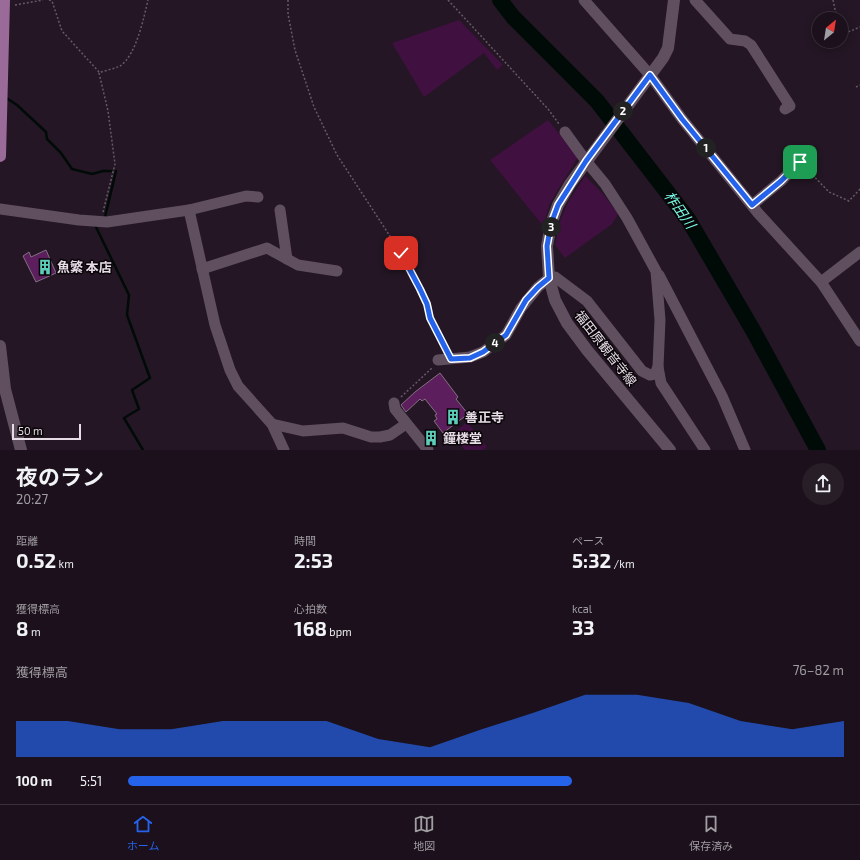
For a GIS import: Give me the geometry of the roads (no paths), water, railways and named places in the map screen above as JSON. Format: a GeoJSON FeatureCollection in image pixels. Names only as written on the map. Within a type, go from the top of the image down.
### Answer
{"type":"FeatureCollection","features":[{"type":"Feature","properties":{"kind":"main road","name":"福田原観音寺線"},"geometry":{"type":"LineString","coordinates":[[670,450],[587,350],[567,323],[555,300],[549,278],[547,246],[551,224],[558,205],[586,161],[663,58],[668,48],[674,0]]}},
{"type":"Feature","properties":{"kind":"main road"},"geometry":{"type":"LineString","coordinates":[[0,156],[1,66],[4,4]]}},
{"type":"Feature","properties":{"kind":"main road"},"geometry":{"type":"LineString","coordinates":[[0,346],[5,389],[21,450]]}},
{"type":"Feature","properties":{"kind":"street"},"geometry":{"type":"LineString","coordinates":[[584,0],[650,75],[682,119],[752,205],[821,282],[860,341]]}},
{"type":"Feature","properties":{"kind":"street"},"geometry":{"type":"LineString","coordinates":[[695,0],[730,39],[745,41],[751,45],[790,106],[785,109]]}},
{"type":"Feature","properties":{"kind":"street"},"geometry":{"type":"LineString","coordinates":[[565,132],[605,184],[627,218],[722,396],[745,450]]}},
{"type":"Feature","properties":{"kind":"street"},"geometry":{"type":"LineString","coordinates":[[752,205],[781,181],[800,162]]}},
{"type":"Feature","properties":{"kind":"street"},"geometry":{"type":"LineString","coordinates":[[0,209],[79,220],[100,221],[189,210],[246,196],[258,197]]}},
{"type":"Feature","properties":{"kind":"street"},"geometry":{"type":"LineString","coordinates":[[189,210],[215,325],[230,370],[238,386],[272,424],[284,450]]}},
{"type":"Feature","properties":{"kind":"street"},"geometry":{"type":"LineString","coordinates":[[280,210],[287,259]]}},
{"type":"Feature","properties":{"kind":"street"},"geometry":{"type":"LineString","coordinates":[[202,269],[267,248],[298,264],[337,271]]}},
{"type":"Feature","properties":{"kind":"street"},"geometry":{"type":"LineString","coordinates":[[821,282],[860,252]]}},
{"type":"Feature","properties":{"kind":"street"},"geometry":{"type":"LineString","coordinates":[[656,271],[660,320],[658,367],[661,383],[705,450]]}},
{"type":"Feature","properties":{"kind":"street"},"geometry":{"type":"LineString","coordinates":[[438,360],[470,358],[483,352],[506,335],[526,300],[538,287],[549,278],[555,277],[587,302],[642,371],[650,375],[654,374],[658,367]]}},
{"type":"Feature","properties":{"kind":"street"},"geometry":{"type":"LineString","coordinates":[[394,403],[395,409],[428,450]]}},
{"type":"Feature","properties":{"kind":"street"},"geometry":{"type":"LineString","coordinates":[[272,424],[302,431],[343,428],[371,437],[390,435],[406,424]]}},
{"type":"Feature","properties":{"kind":"waterway","name":"柞田川"},"geometry":{"type":"LineString","coordinates":[[500,0],[513,17],[597,101],[688,219],[754,332],[818,450]]}},
{"type":"Feature","properties":{"kind":"waterway"},"geometry":{"type":"LineString","coordinates":[[8,99],[17,105],[46,132],[47,139],[61,153],[72,169],[92,174],[103,171],[111,171]]}},
{"type":"Feature","properties":{"kind":"waterway"},"geometry":{"type":"LineString","coordinates":[[105,217],[116,171]]}},
{"type":"Feature","properties":{"kind":"waterway"},"geometry":{"type":"LineString","coordinates":[[96,227],[129,295],[127,315],[150,378],[132,390],[139,409],[124,418],[143,450]]}},
{"type":"Feature","properties":{"kind":"place","name":"魚繁 本店"},"geometry":{"type":"Point","coordinates":[45,267]}},
{"type":"Feature","properties":{"kind":"place","name":"善正寺"},"geometry":{"type":"Point","coordinates":[453,417]}},
{"type":"Feature","properties":{"kind":"place","name":"鐘楼堂"},"geometry":{"type":"Point","coordinates":[431,438]}}]}
